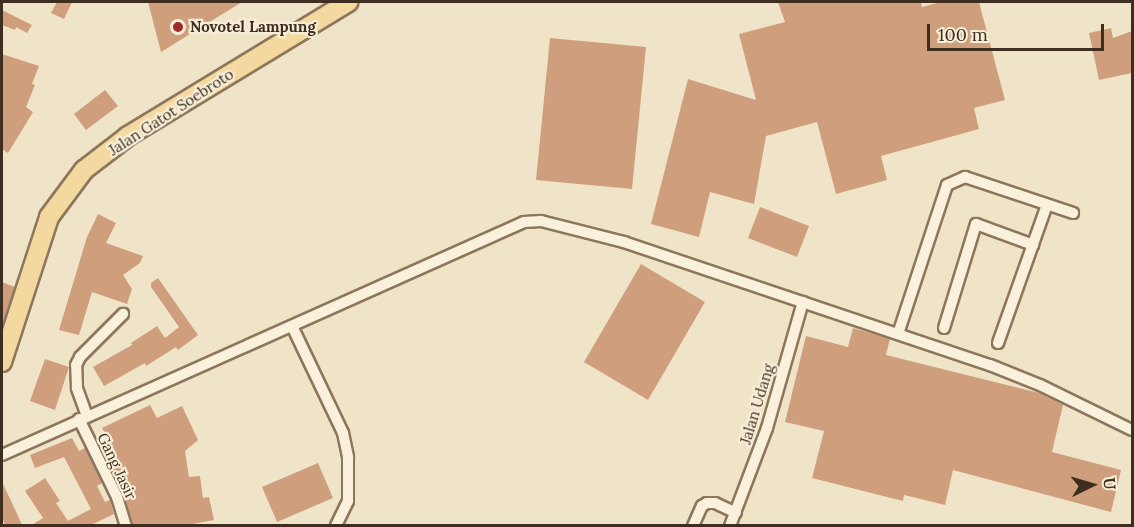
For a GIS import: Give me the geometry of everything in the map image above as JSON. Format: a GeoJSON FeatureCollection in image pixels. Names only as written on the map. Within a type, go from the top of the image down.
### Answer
{"type":"FeatureCollection","features":[{"type":"Feature","properties":{"kind":"main road","name":"Jalan Gatot Soebroto"},"geometry":{"type":"LineString","coordinates":[[2,362],[49,217],[84,171],[129,136],[348,2]]}},
{"type":"Feature","properties":{"kind":"street"},"geometry":{"type":"LineString","coordinates":[[898,334],[947,185],[965,177],[1073,213]]}},
{"type":"Feature","properties":{"kind":"street"},"geometry":{"type":"LineString","coordinates":[[998,343],[1047,205]]}},
{"type":"Feature","properties":{"kind":"street"},"geometry":{"type":"LineString","coordinates":[[2,456],[83,417],[524,222],[541,221],[624,242],[898,334],[1040,385],[1132,430]]}},
{"type":"Feature","properties":{"kind":"street"},"geometry":{"type":"LineString","coordinates":[[944,328],[976,224],[1033,244]]}},
{"type":"Feature","properties":{"kind":"street","name":"Jalan Udang"},"geometry":{"type":"LineString","coordinates":[[730,525],[767,428],[803,302]]}},
{"type":"Feature","properties":{"kind":"street","name":"Gang Jasir"},"geometry":{"type":"LineString","coordinates":[[123,314],[80,357],[76,365],[77,388],[83,417],[117,497],[126,525]]}},
{"type":"Feature","properties":{"kind":"street"},"geometry":{"type":"LineString","coordinates":[[292,326],[343,433],[348,457],[348,501],[336,525]]}},
{"type":"Feature","properties":{"kind":"street"},"geometry":{"type":"LineString","coordinates":[[693,525],[702,506],[707,503],[715,503],[736,513]]}},
{"type":"Feature","properties":{"kind":"building"},"geometry":{"type":"Polygon","coordinates":[[[57,2],[72,2],[64,19],[51,13],[57,2]]]}},
{"type":"Feature","properties":{"kind":"building","name":"Novotel Lampung"},"geometry":{"type":"Polygon","coordinates":[[[148,2],[242,2],[161,52],[148,2]]]}},
{"type":"Feature","properties":{"kind":"building"},"geometry":{"type":"Polygon","coordinates":[[[778,2],[921,2],[922,7],[941,2],[979,2],[1005,100],[974,108],[979,129],[881,156],[887,180],[836,194],[817,122],[766,136],[754,204],[710,192],[699,237],[651,224],[688,79],[756,100],[739,34],[785,22],[778,2]]]}},
{"type":"Feature","properties":{"kind":"building"},"geometry":{"type":"Polygon","coordinates":[[[2,10],[32,25],[27,33],[16,27],[15,30],[2,25],[2,10]]]}},
{"type":"Feature","properties":{"kind":"building"},"geometry":{"type":"Polygon","coordinates":[[[1111,28],[1113,38],[1132,31],[1132,73],[1099,80],[1089,33],[1111,28]]]}},
{"type":"Feature","properties":{"kind":"building"},"geometry":{"type":"Polygon","coordinates":[[[550,38],[646,47],[632,189],[536,180],[550,38]]]}},
{"type":"Feature","properties":{"kind":"building"},"geometry":{"type":"Polygon","coordinates":[[[2,54],[39,66],[32,84],[35,85],[26,107],[33,112],[8,153],[2,149],[2,54]]]}},
{"type":"Feature","properties":{"kind":"building"},"geometry":{"type":"Polygon","coordinates":[[[105,90],[118,106],[86,130],[74,114],[105,90]]]}},
{"type":"Feature","properties":{"kind":"building"},"geometry":{"type":"Polygon","coordinates":[[[760,207],[809,226],[797,257],[748,238],[760,207]]]}},
{"type":"Feature","properties":{"kind":"building"},"geometry":{"type":"Polygon","coordinates":[[[98,214],[116,223],[106,243],[143,256],[140,263],[123,275],[132,289],[127,304],[92,292],[79,335],[59,330],[87,237],[98,214]]]}},
{"type":"Feature","properties":{"kind":"building"},"geometry":{"type":"Polygon","coordinates":[[[641,264],[705,302],[648,400],[584,362],[641,264]]]}},
{"type":"Feature","properties":{"kind":"building"},"geometry":{"type":"Polygon","coordinates":[[[158,278],[198,335],[178,350],[176,347],[146,366],[145,363],[104,386],[93,367],[132,345],[131,343],[157,326],[165,338],[179,327],[151,287],[151,283],[158,278]]]}},
{"type":"Feature","properties":{"kind":"building"},"geometry":{"type":"Polygon","coordinates":[[[2,282],[15,287],[2,327],[2,282]]]}},
{"type":"Feature","properties":{"kind":"building"},"geometry":{"type":"Polygon","coordinates":[[[853,328],[890,339],[886,355],[1039,393],[1063,405],[1052,452],[1121,470],[1111,512],[953,470],[945,505],[904,495],[903,501],[812,478],[824,431],[785,422],[806,336],[848,347],[853,328]]]}},
{"type":"Feature","properties":{"kind":"building"},"geometry":{"type":"Polygon","coordinates":[[[45,359],[69,367],[55,410],[30,401],[45,359]]]}},
{"type":"Feature","properties":{"kind":"building"},"geometry":{"type":"Polygon","coordinates":[[[150,405],[157,418],[182,406],[198,440],[185,451],[189,477],[200,476],[203,498],[209,497],[214,520],[188,525],[133,525],[124,495],[106,457],[115,452],[102,428],[150,405]]]}},
{"type":"Feature","properties":{"kind":"building"},"geometry":{"type":"Polygon","coordinates":[[[72,438],[79,451],[85,448],[102,483],[97,486],[105,502],[110,500],[114,514],[91,525],[32,525],[43,518],[25,491],[45,478],[60,501],[56,503],[68,521],[91,509],[64,457],[35,468],[30,455],[72,438]]]}},
{"type":"Feature","properties":{"kind":"building"},"geometry":{"type":"Polygon","coordinates":[[[318,463],[333,498],[277,522],[262,487],[318,463]]]}},
{"type":"Feature","properties":{"kind":"building"},"geometry":{"type":"Polygon","coordinates":[[[2,482],[22,525],[5,525],[2,518],[2,482]]]}},
{"type":"Feature","properties":{"kind":"place","name":"Novotel Lampung"},"geometry":{"type":"Point","coordinates":[178,27]}}]}
